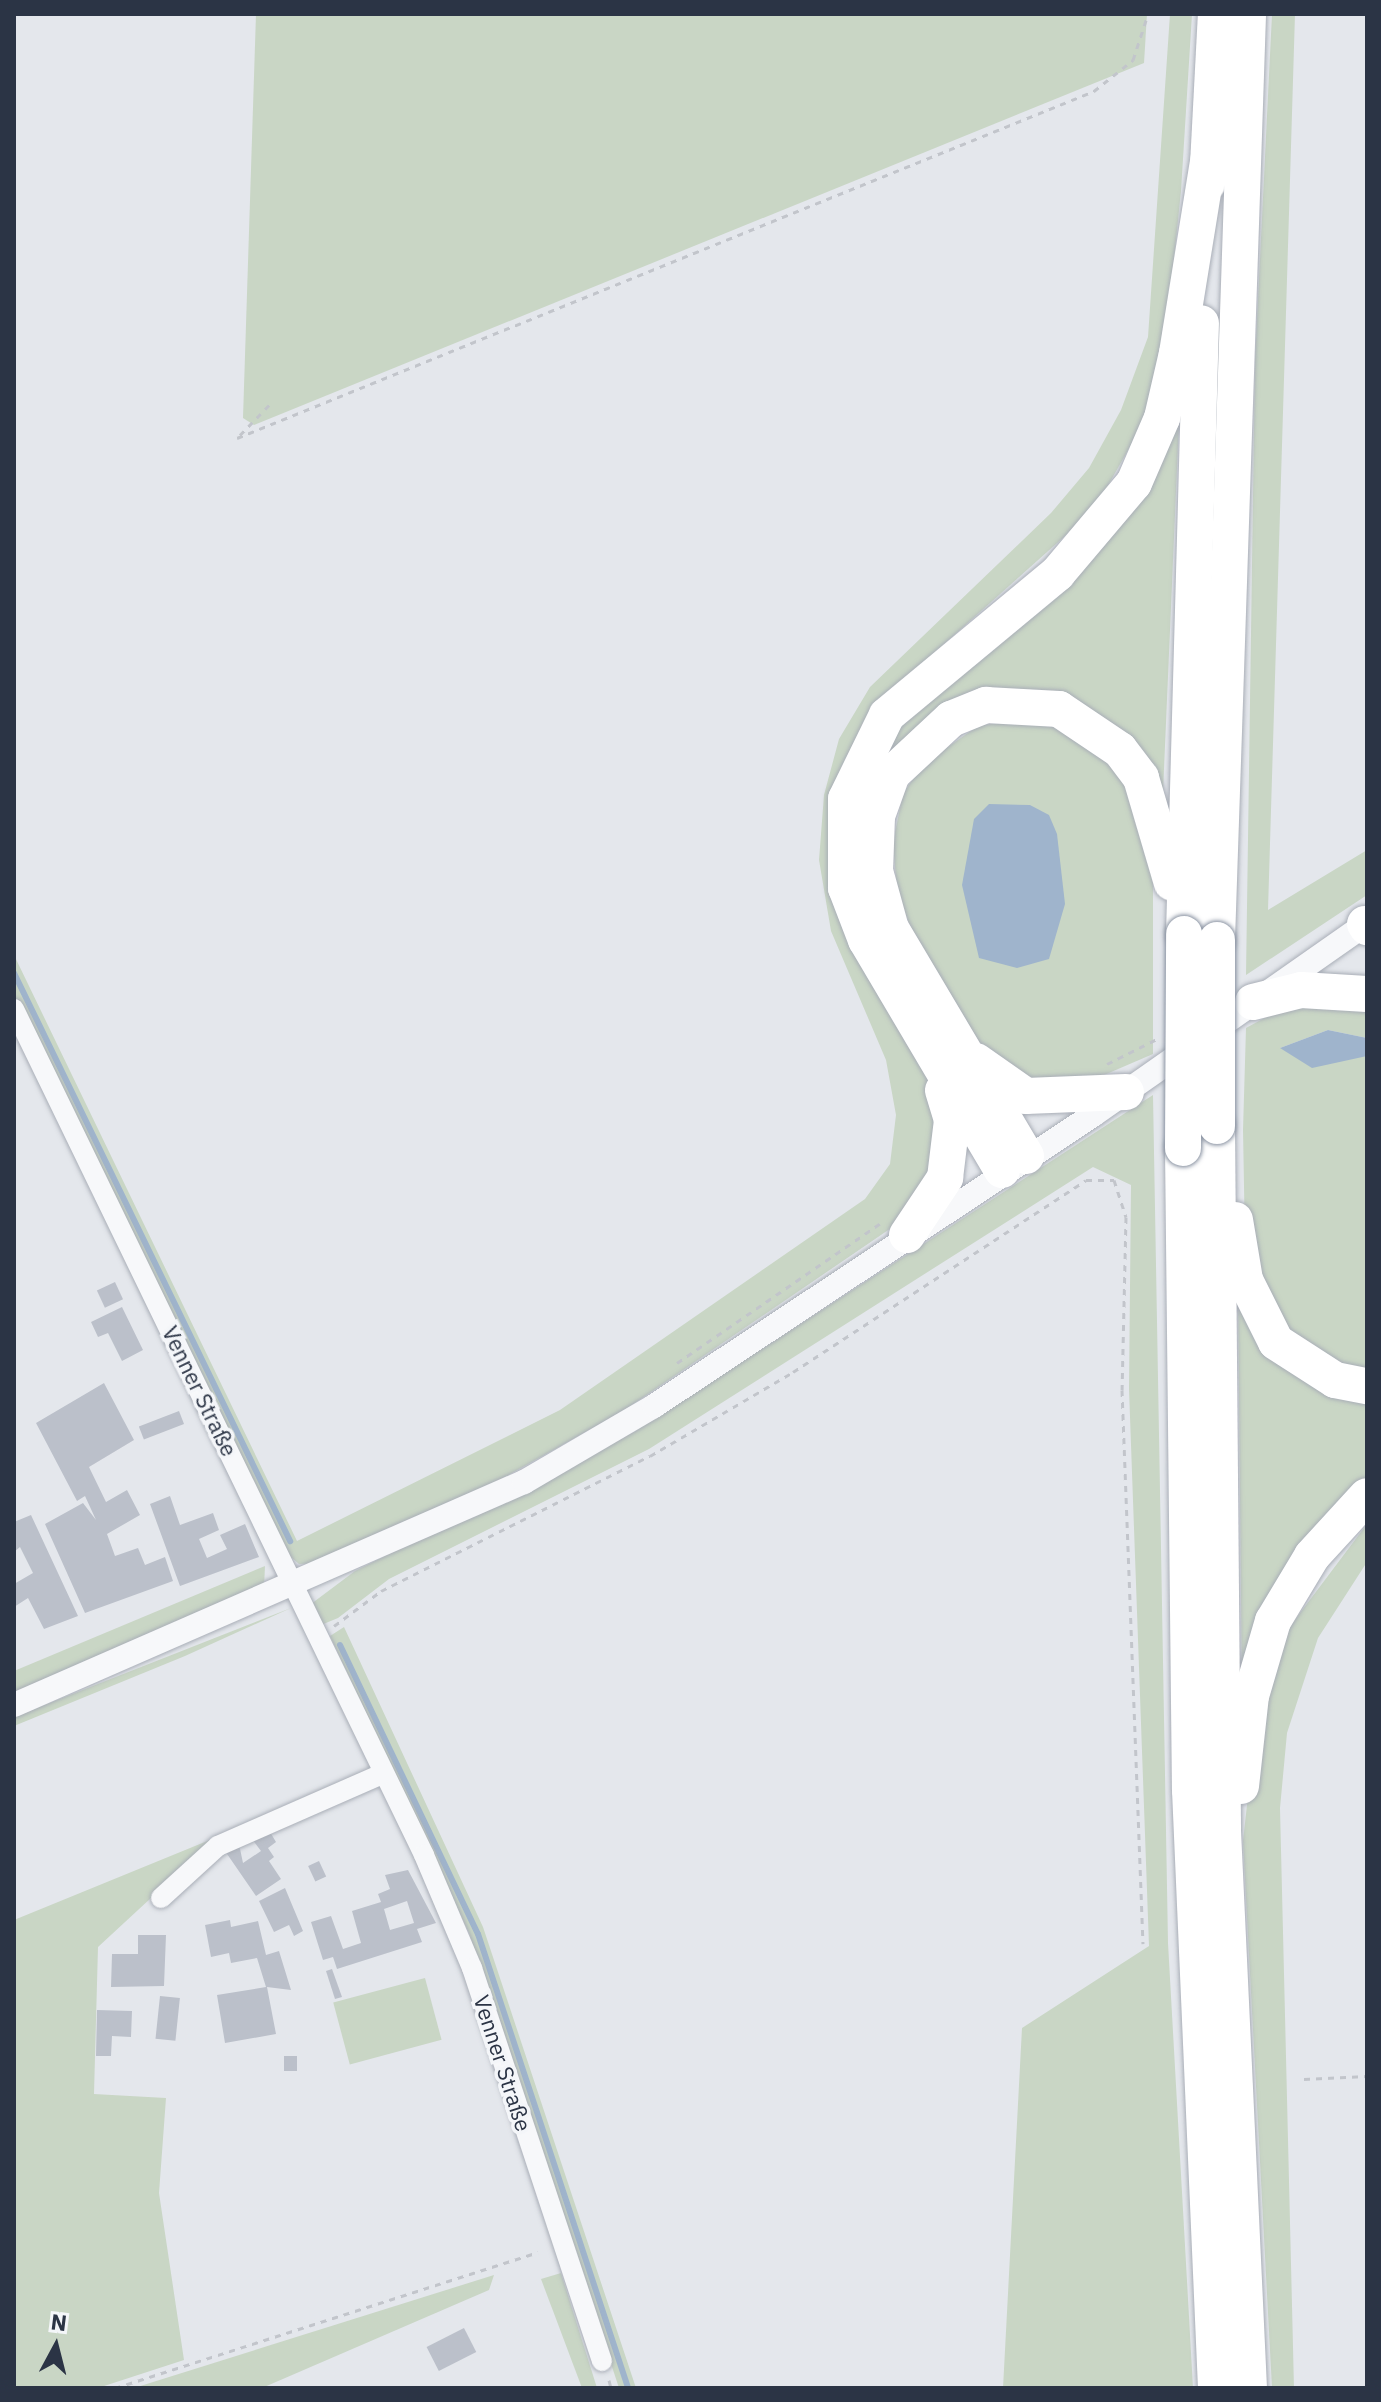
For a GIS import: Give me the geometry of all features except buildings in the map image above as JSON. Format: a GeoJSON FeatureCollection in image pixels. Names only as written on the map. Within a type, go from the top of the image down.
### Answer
{"type":"FeatureCollection","features":[{"type":"Feature","properties":{"kind":"highway"},"geometry":{"type":"LineString","coordinates":[[1216,14],[1208,162],[1201,937],[1217,1126],[1226,1915],[1249,2388]]}},
{"type":"Feature","properties":{"kind":"highway"},"geometry":{"type":"LineString","coordinates":[[1216,2388],[1190,1790],[1183,1148],[1201,937],[1248,14]]}},
{"type":"Feature","properties":{"kind":"highway"},"geometry":{"type":"LineString","coordinates":[[1014,1163],[934,1061],[866,940],[846,888],[846,799],[887,715],[1057,574],[1134,483],[1162,418],[1177,353],[1208,162]]}},
{"type":"Feature","properties":{"kind":"highway"},"geometry":{"type":"LineString","coordinates":[[1014,1163],[945,1025],[891,929],[875,871],[877,816],[892,774],[919,743],[986,705],[1059,709],[1120,750],[1156,814],[1201,937]]}},
{"type":"Feature","properties":{"kind":"highway"},"geometry":{"type":"LineString","coordinates":[[1253,1002],[1301,990],[1367,994]]}},
{"type":"Feature","properties":{"kind":"highway"},"geometry":{"type":"LineString","coordinates":[[945,1025],[981,1067],[1026,1096],[1126,1092]]}},
{"type":"Feature","properties":{"kind":"highway"},"geometry":{"type":"LineString","coordinates":[[896,1227],[935,1198],[952,1144],[934,1061]]}},
{"type":"Feature","properties":{"kind":"highway"},"geometry":{"type":"LineString","coordinates":[[1217,1126],[1231,1165],[1238,1252],[1262,1319],[1299,1362],[1367,1386]]}},
{"type":"Feature","properties":{"kind":"highway"},"geometry":{"type":"LineString","coordinates":[[1226,1915],[1251,1696],[1273,1621],[1312,1556],[1367,1496]]}},
{"type":"Feature","properties":{"kind":"street"},"geometry":{"type":"LineString","coordinates":[[14,1705],[294,1587],[524,1482],[654,1406],[896,1227],[1014,1163],[1126,1092],[1366,925]]}},
{"type":"Feature","properties":{"kind":"street","name":"Venner Straße"},"geometry":{"type":"LineString","coordinates":[[14,1009],[384,1773],[472,1968],[602,2361]]}},
{"type":"Feature","properties":{"kind":"street"},"geometry":{"type":"LineString","coordinates":[[161,1898],[218,1846],[384,1773]]}},
{"type":"Feature","properties":{"kind":"path"},"geometry":{"type":"LineString","coordinates":[[272,402],[237,438],[1094,91],[1133,60],[1148,14]]}},
{"type":"Feature","properties":{"kind":"path"},"geometry":{"type":"LineString","coordinates":[[1100,1066],[1167,1032]]}},
{"type":"Feature","properties":{"kind":"path"},"geometry":{"type":"LineString","coordinates":[[315,1633],[342,1623],[381,1591],[650,1456],[793,1372],[1086,1180],[1114,1180],[1126,1217],[1122,1390],[1143,1944]]}},
{"type":"Feature","properties":{"kind":"path"},"geometry":{"type":"LineString","coordinates":[[665,1371],[896,1227]]}},
{"type":"Feature","properties":{"kind":"path"},"geometry":{"type":"LineString","coordinates":[[1304,2079],[1367,2076]]}},
{"type":"Feature","properties":{"kind":"path"},"geometry":{"type":"LineString","coordinates":[[115,2388],[538,2252]]}},
{"type":"Feature","properties":{"kind":"green space"},"geometry":{"type":"Polygon","coordinates":[[[256,14],[1147,14],[1144,63],[254,425],[243,418],[256,14]]]}},
{"type":"Feature","properties":{"kind":"green space"},"geometry":{"type":"Polygon","coordinates":[[[1170,14],[1192,14],[1181,191],[1165,347],[1140,429],[1094,510],[887,695],[845,759],[836,791],[934,1087],[942,1163],[900,1222],[623,1411],[453,1506],[323,1563],[299,1564],[285,1552],[14,994],[14,955],[297,1541],[560,1410],[865,1199],[890,1164],[896,1115],[886,1060],[831,931],[819,860],[824,795],[839,739],[870,687],[1051,513],[1089,468],[1121,410],[1148,337],[1170,14]]]}},
{"type":"Feature","properties":{"kind":"green space"},"geometry":{"type":"Polygon","coordinates":[[[1272,14],[1295,14],[1268,910],[1367,850],[1367,895],[1246,975],[1255,361],[1272,14]]]}},
{"type":"Feature","properties":{"kind":"green space"},"geometry":{"type":"Polygon","coordinates":[[[1180,399],[1163,792],[1022,696],[862,782],[885,735],[1037,600],[1180,399]]]}},
{"type":"Feature","properties":{"kind":"green space"},"geometry":{"type":"Polygon","coordinates":[[[1022,719],[1057,727],[1103,751],[1128,781],[1153,845],[1153,1054],[1067,1091],[998,1072],[918,947],[897,891],[893,842],[903,794],[922,765],[978,726],[1022,719]]]}},
{"type":"Feature","properties":{"kind":"green space"},"geometry":{"type":"Polygon","coordinates":[[[1367,1000],[1367,1038],[1328,1030],[1280,1048],[1367,1056],[1367,1371],[1338,1365],[1287,1329],[1245,1243],[1243,1130],[1246,1028],[1292,1003],[1367,1000]]]}},
{"type":"Feature","properties":{"kind":"green space"},"geometry":{"type":"Polygon","coordinates":[[[1153,1095],[1168,1943],[1193,2388],[1003,2388],[1022,2028],[1149,1946],[1129,1389],[1131,1185],[1093,1167],[649,1449],[389,1579],[338,1618],[321,1625],[311,1604],[355,1571],[634,1432],[1153,1095]]]}},
{"type":"Feature","properties":{"kind":"green space"},"geometry":{"type":"Polygon","coordinates":[[[1238,1294],[1367,1393],[1367,1491],[1242,1697],[1238,1294]]]}},
{"type":"Feature","properties":{"kind":"green space"},"geometry":{"type":"Polygon","coordinates":[[[1367,1524],[1367,1562],[1318,1638],[1287,1733],[1280,1808],[1294,2388],[1272,2388],[1243,1841],[1257,1715],[1291,1625],[1367,1524]]]}},
{"type":"Feature","properties":{"kind":"green space"},"geometry":{"type":"Polygon","coordinates":[[[265,1566],[264,1587],[14,1696],[14,1671],[265,1566]]]}},
{"type":"Feature","properties":{"kind":"green space"},"geometry":{"type":"Polygon","coordinates":[[[291,1608],[185,1656],[14,1726],[14,1717],[291,1608]]]}},
{"type":"Feature","properties":{"kind":"green space"},"geometry":{"type":"Polygon","coordinates":[[[344,1627],[483,1927],[636,2388],[619,2388],[469,1933],[330,1636],[344,1627]]]}},
{"type":"Feature","properties":{"kind":"green space"},"geometry":{"type":"Polygon","coordinates":[[[217,1837],[98,1947],[94,2094],[166,2098],[159,2193],[184,2360],[98,2388],[14,2388],[14,1920],[217,1837]]]}},
{"type":"Feature","properties":{"kind":"green space"},"geometry":{"type":"Polygon","coordinates":[[[425,1978],[442,2040],[350,2064],[333,2003],[425,1978]]]}},
{"type":"Feature","properties":{"kind":"green space"},"geometry":{"type":"Polygon","coordinates":[[[561,2273],[597,2388],[582,2388],[541,2279],[561,2273]]]}},
{"type":"Feature","properties":{"kind":"green space"},"geometry":{"type":"Polygon","coordinates":[[[494,2275],[489,2290],[262,2388],[134,2388],[494,2275]]]}},
{"type":"Feature","properties":{"kind":"water"},"geometry":{"type":"Polygon","coordinates":[[[989,804],[1030,805],[1049,815],[1057,834],[1065,904],[1049,959],[1017,968],[979,958],[962,885],[974,819],[989,804]]]}},
{"type":"Feature","properties":{"kind":"water"},"geometry":{"type":"Polygon","coordinates":[[[1328,1030],[1367,1038],[1367,1056],[1312,1068],[1280,1048],[1328,1030]]]}},
{"type":"Feature","properties":{"kind":"waterway"},"geometry":{"type":"LineString","coordinates":[[14,973],[290,1541]]}},
{"type":"Feature","properties":{"kind":"waterway"},"geometry":{"type":"LineString","coordinates":[[340,1645],[478,1934],[628,2388]]}}]}
